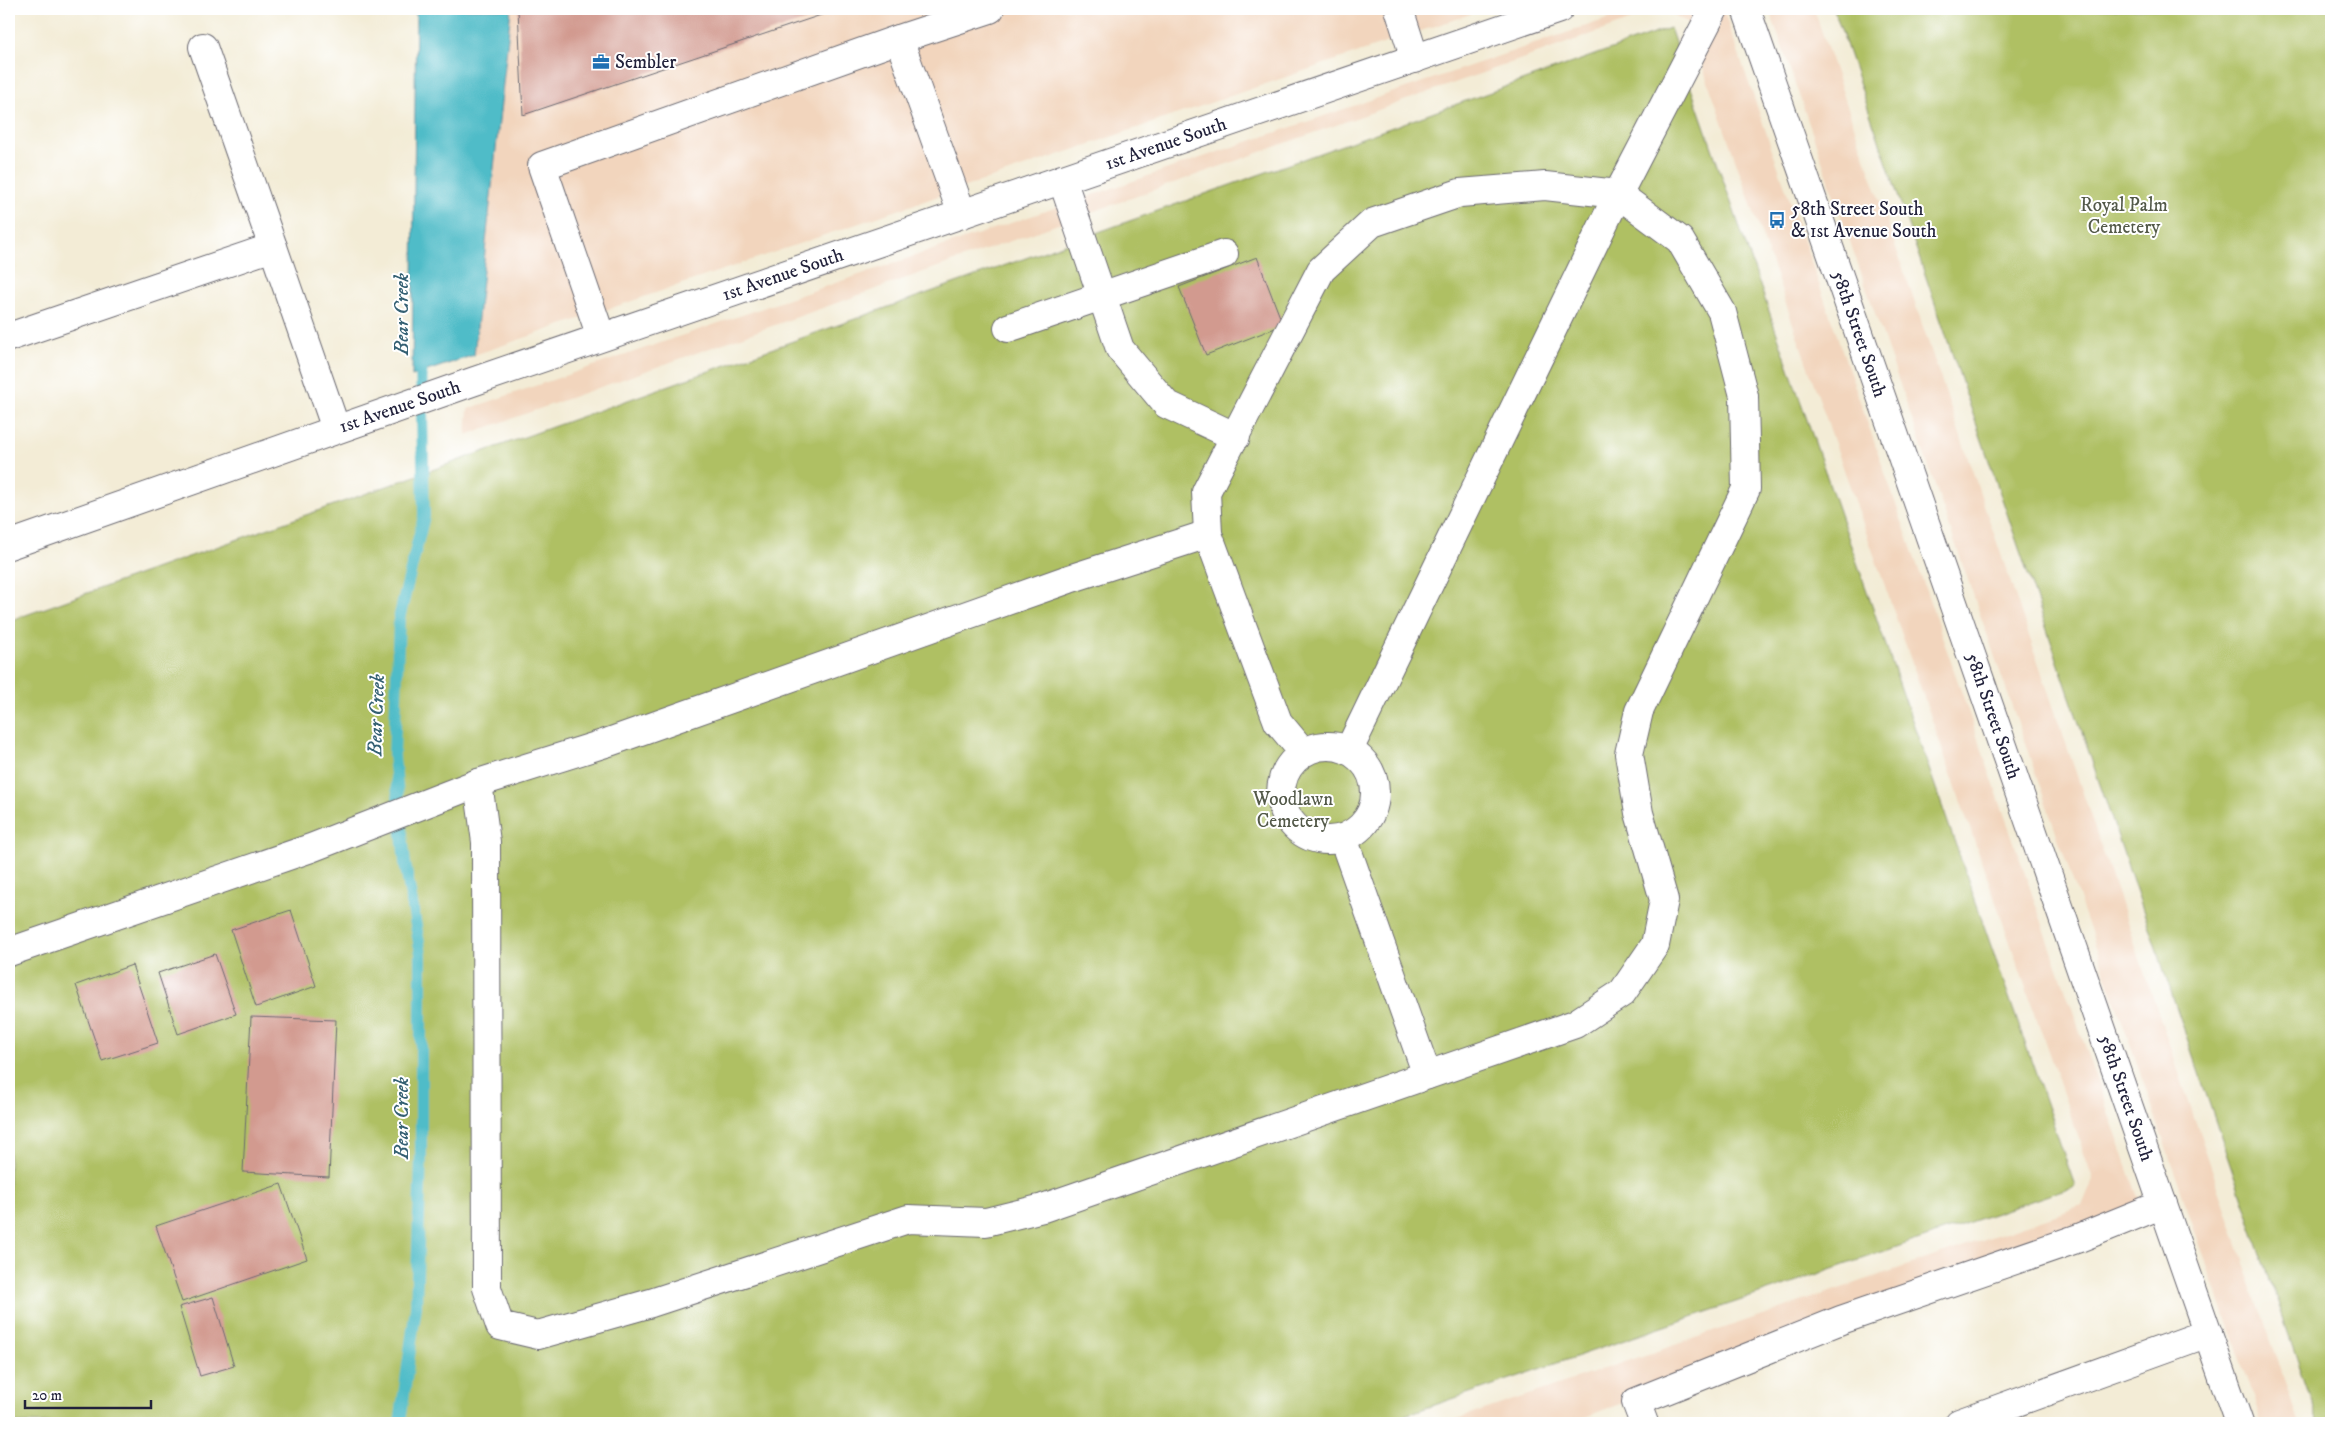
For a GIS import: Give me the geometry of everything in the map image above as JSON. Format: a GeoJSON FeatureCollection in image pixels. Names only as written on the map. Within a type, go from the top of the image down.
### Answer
{"type":"FeatureCollection","features":[{"type":"Feature","properties":{"kind":"main road"},"geometry":{"type":"LineString","coordinates":[[601,337],[542,166],[899,39],[990,9]]}},
{"type":"Feature","properties":{"kind":"main road"},"geometry":{"type":"LineString","coordinates":[[1399,9],[1415,58]]}},
{"type":"Feature","properties":{"kind":"main road","name":"1st Avenue South"},"geometry":{"type":"LineString","coordinates":[[9,545],[601,337],[1559,9]]}},
{"type":"Feature","properties":{"kind":"main road"},"geometry":{"type":"LineString","coordinates":[[1349,750],[1618,194],[1714,9]]}},
{"type":"Feature","properties":{"kind":"main road","name":"58th Street South"},"geometry":{"type":"LineString","coordinates":[[1746,9],[2239,1423]]}},
{"type":"Feature","properties":{"kind":"main road"},"geometry":{"type":"LineString","coordinates":[[899,39],[962,214]]}},
{"type":"Feature","properties":{"kind":"main road"},"geometry":{"type":"LineString","coordinates":[[202,47],[273,247],[343,427]]}},
{"type":"Feature","properties":{"kind":"main road"},"geometry":{"type":"LineString","coordinates":[[1062,179],[1120,349],[1166,404],[1236,437]]}},
{"type":"Feature","properties":{"kind":"main road"},"geometry":{"type":"LineString","coordinates":[[478,783],[486,842],[487,1288],[500,1326],[538,1335],[652,1303],[908,1219],[986,1222],[1043,1208],[1575,1024],[1622,994],[1655,945],[1664,900],[1639,813],[1629,754],[1639,711],[1746,489],[1744,396],[1722,312],[1680,240],[1618,194],[1545,186],[1460,193],[1372,223],[1321,270],[1206,492],[1208,534],[1278,722],[1303,752]]}},
{"type":"Feature","properties":{"kind":"main road"},"geometry":{"type":"LineString","coordinates":[[9,337],[273,247]]}},
{"type":"Feature","properties":{"kind":"main road"},"geometry":{"type":"LineString","coordinates":[[1008,328],[1224,254]]}},
{"type":"Feature","properties":{"kind":"main road"},"geometry":{"type":"LineString","coordinates":[[9,952],[341,836],[478,783],[609,742],[1069,579],[1208,534]]}},
{"type":"Feature","properties":{"kind":"main road"},"geometry":{"type":"LineString","coordinates":[[1334,745],[1349,750],[1362,759],[1372,772],[1376,788],[1375,804],[1368,819],[1358,830],[1343,838],[1327,840],[1299,831],[1289,820],[1282,806],[1280,791],[1283,776],[1291,762],[1303,752],[1318,746],[1334,745]]}},
{"type":"Feature","properties":{"kind":"main road"},"geometry":{"type":"LineString","coordinates":[[1343,838],[1427,1075]]}},
{"type":"Feature","properties":{"kind":"main road"},"geometry":{"type":"LineString","coordinates":[[1644,1423],[1636,1402],[1841,1320],[2079,1238],[2163,1204]]}},
{"type":"Feature","properties":{"kind":"main road"},"geometry":{"type":"LineString","coordinates":[[1960,1423],[2208,1333]]}},
{"type":"Feature","properties":{"kind":"shaded area"},"geometry":{"type":"Polygon","coordinates":[[[511,9],[1485,9],[474,355],[511,9]]]}},
{"type":"Feature","properties":{"kind":"shaded area"},"geometry":{"type":"Polygon","coordinates":[[[1636,9],[1662,9],[466,435],[468,409],[1636,9]]]}},
{"type":"Feature","properties":{"kind":"shaded area"},"geometry":{"type":"Polygon","coordinates":[[[1663,9],[1723,9],[2142,1209],[1569,1423],[1446,1423],[2082,1206],[2093,1179],[1687,22],[1663,9]]]}},
{"type":"Feature","properties":{"kind":"shaded area"},"geometry":{"type":"Polygon","coordinates":[[[1769,9],[1814,9],[2299,1423],[2262,1423],[1769,9]]]}},
{"type":"Feature","properties":{"kind":"green space","name":"Royal Palm Cemetery"},"geometry":{"type":"Polygon","coordinates":[[[1834,9],[2331,9],[2331,1423],[2319,1423],[1834,9]]]}},
{"type":"Feature","properties":{"kind":"green space","name":"Woodlawn Cemetery"},"geometry":{"type":"Polygon","coordinates":[[[1670,28],[2075,1186],[1382,1423],[9,1423],[9,621],[1670,28]]]}},
{"type":"Feature","properties":{"kind":"water"},"geometry":{"type":"Polygon","coordinates":[[[416,9],[511,9],[474,355],[412,376],[416,9]]]}},
{"type":"Feature","properties":{"kind":"building","name":"Sembler"},"geometry":{"type":"Polygon","coordinates":[[[518,9],[839,9],[523,115],[518,9]]]}},
{"type":"Feature","properties":{"kind":"building"},"geometry":{"type":"Polygon","coordinates":[[[1257,257],[1283,325],[1206,355],[1179,287],[1257,257]]]}},
{"type":"Feature","properties":{"kind":"building"},"geometry":{"type":"Polygon","coordinates":[[[291,910],[316,986],[256,1007],[231,930],[291,910]]]}},
{"type":"Feature","properties":{"kind":"building"},"geometry":{"type":"Polygon","coordinates":[[[215,954],[236,1014],[178,1034],[158,973],[215,954]]]}},
{"type":"Feature","properties":{"kind":"building"},"geometry":{"type":"Polygon","coordinates":[[[132,965],[158,1043],[102,1061],[76,985],[132,965]]]}},
{"type":"Feature","properties":{"kind":"building"},"geometry":{"type":"Polygon","coordinates":[[[251,1017],[336,1020],[329,1177],[243,1172],[251,1017]]]}},
{"type":"Feature","properties":{"kind":"building"},"geometry":{"type":"Polygon","coordinates":[[[281,1184],[307,1259],[182,1302],[156,1226],[281,1184]]]}},
{"type":"Feature","properties":{"kind":"building"},"geometry":{"type":"Polygon","coordinates":[[[213,1297],[234,1366],[200,1376],[179,1307],[213,1297]]]}},
{"type":"Feature","properties":{"kind":"waterway","name":"Bear Creek"},"geometry":{"type":"LineString","coordinates":[[400,1423],[416,1307],[421,1157],[421,954],[405,863],[394,756],[399,619],[424,516],[421,357]]}},
{"type":"Feature","properties":{"kind":"place","name":"Sembler"},"geometry":{"type":"Point","coordinates":[601,62]}},
{"type":"Feature","properties":{"kind":"place","name":"58th Street South & 1st Avenue South"},"geometry":{"type":"Point","coordinates":[1777,220]}}]}
